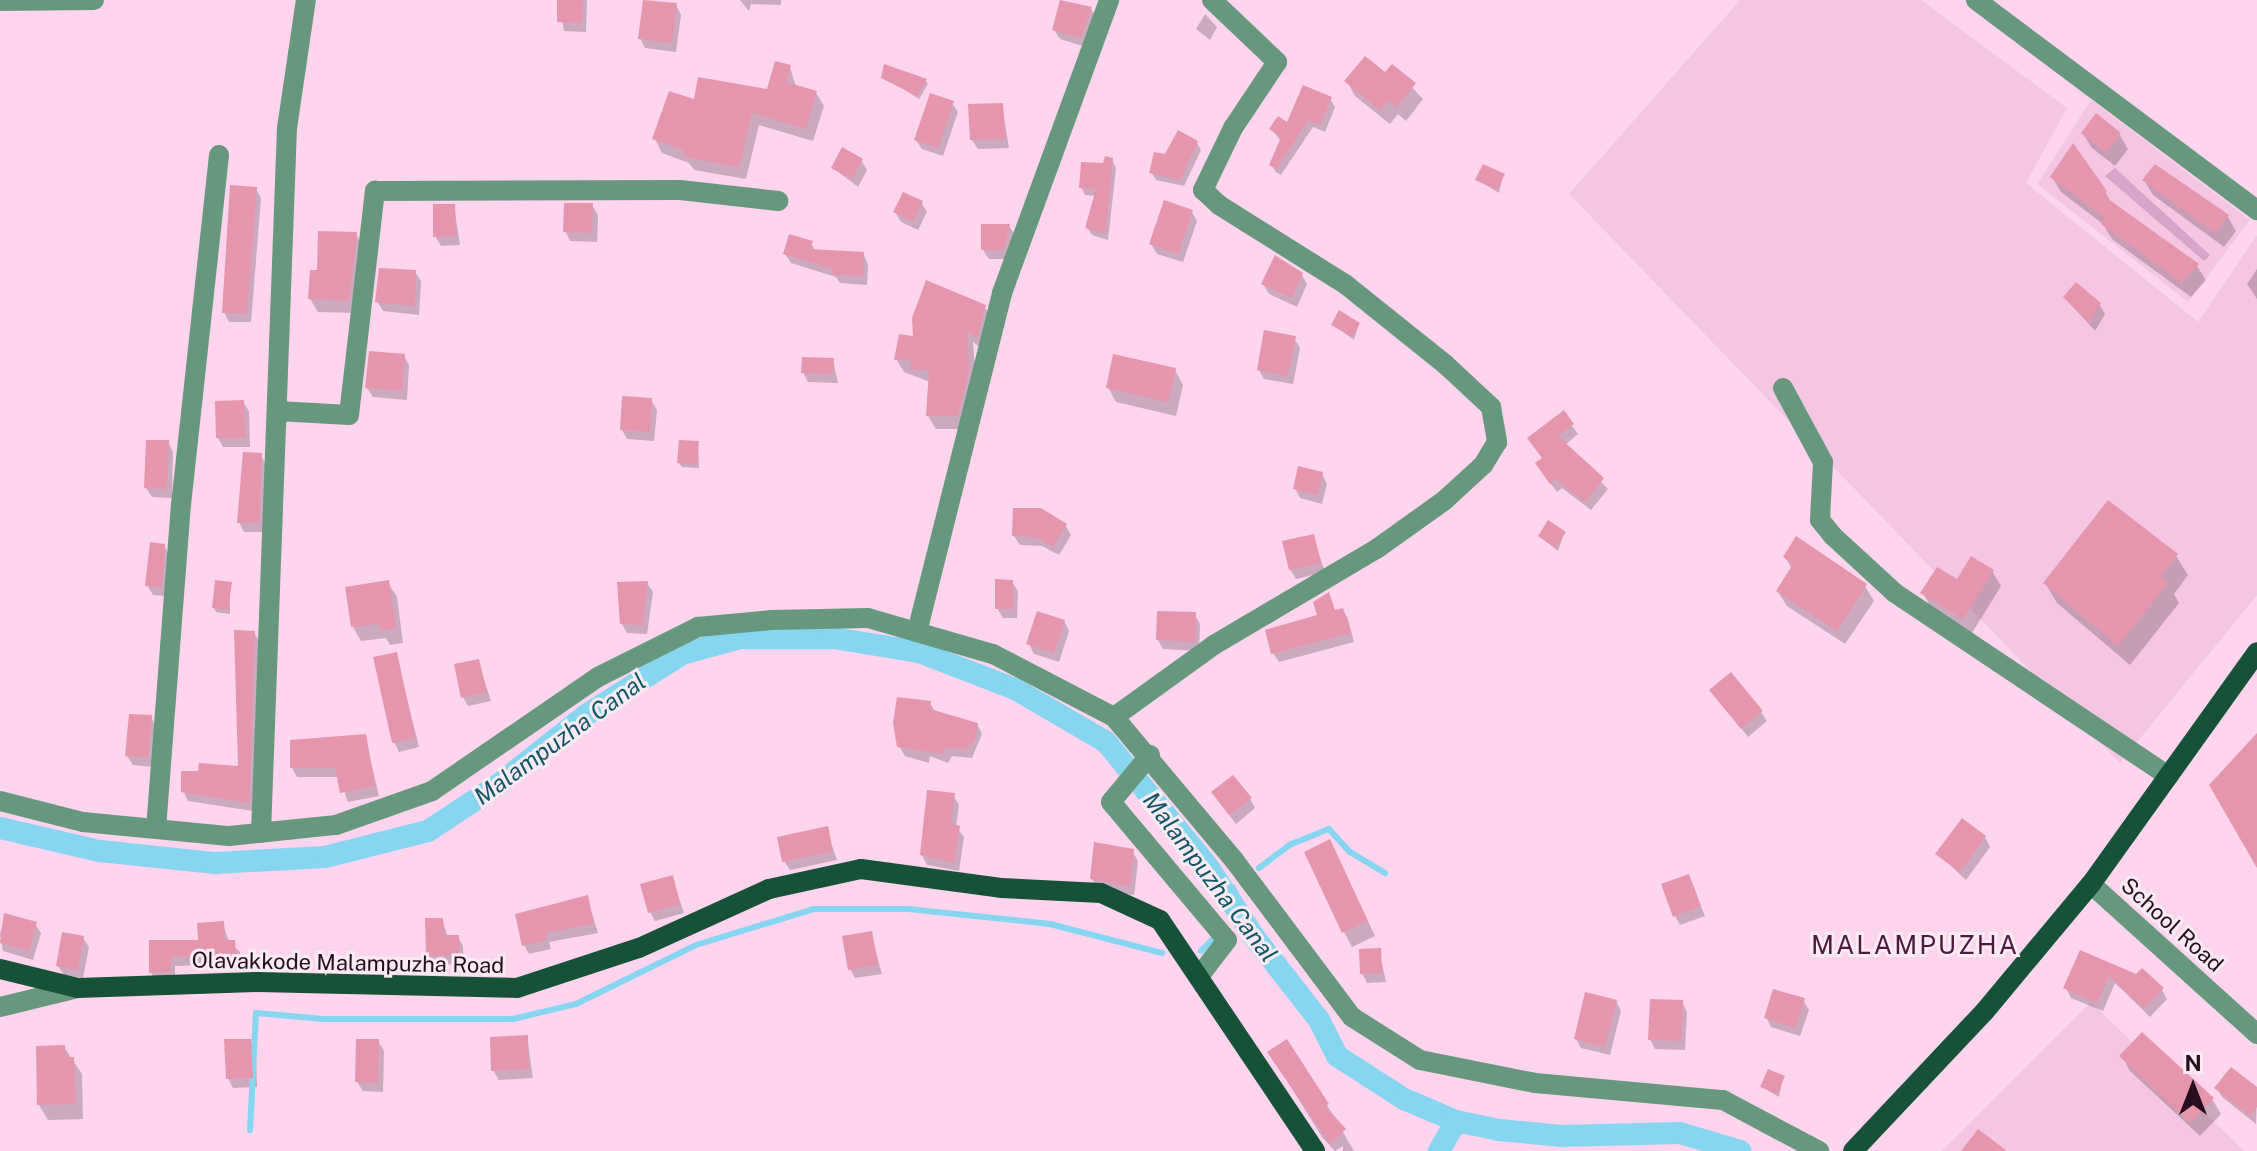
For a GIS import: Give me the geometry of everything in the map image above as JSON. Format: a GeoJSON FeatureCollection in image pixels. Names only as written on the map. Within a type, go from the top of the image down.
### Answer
{"type":"FeatureCollection","features":[{"type":"Feature","properties":{"kind":"main road"},"geometry":{"type":"LineString","coordinates":[[1853,1151],[1985,1011],[2091,884],[2257,652]]}},
{"type":"Feature","properties":{"kind":"main road","name":"Olavakkode Malampuzha Road"},"geometry":{"type":"LineString","coordinates":[[0,969],[78,988],[258,982],[517,988],[639,948],[769,889],[861,869],[1001,888],[1101,893],[1160,920],[1200,975],[1315,1151]]}},
{"type":"Feature","properties":{"kind":"street"},"geometry":{"type":"LineString","coordinates":[[0,1],[94,0]]}},
{"type":"Feature","properties":{"kind":"street"},"geometry":{"type":"LineString","coordinates":[[261,833],[287,128],[306,0]]}},
{"type":"Feature","properties":{"kind":"street"},"geometry":{"type":"LineString","coordinates":[[917,632],[1002,293],[1109,0]]}},
{"type":"Feature","properties":{"kind":"street"},"geometry":{"type":"LineString","coordinates":[[1114,717],[1142,692],[1422,516],[1483,465],[1497,442],[1491,407],[1446,365],[1345,284],[1219,205],[1203,190],[1233,128],[1277,62],[1212,0]]}},
{"type":"Feature","properties":{"kind":"street"},"geometry":{"type":"LineString","coordinates":[[1976,0],[2257,210]]}},
{"type":"Feature","properties":{"kind":"street"},"geometry":{"type":"LineString","coordinates":[[156,829],[181,505],[219,155]]}},
{"type":"Feature","properties":{"kind":"street"},"geometry":{"type":"LineString","coordinates":[[277,411],[349,415],[375,191],[680,190],[778,201]]}},
{"type":"Feature","properties":{"kind":"street"},"geometry":{"type":"LineString","coordinates":[[1783,388],[1823,462],[1820,520],[1833,536],[1895,593],[2168,776]]}},
{"type":"Feature","properties":{"kind":"street"},"geometry":{"type":"LineString","coordinates":[[0,801],[83,822],[229,836],[336,825],[432,791],[598,677],[698,627],[868,618],[993,654],[1114,717],[1150,755],[1352,1017],[1420,1060],[1535,1083],[1723,1100],[1819,1151]]}},
{"type":"Feature","properties":{"kind":"street"},"geometry":{"type":"LineString","coordinates":[[1150,755],[1111,802],[1227,940],[1200,975]]}},
{"type":"Feature","properties":{"kind":"street","name":"School Road"},"geometry":{"type":"LineString","coordinates":[[2091,884],[2257,1034]]}},
{"type":"Feature","properties":{"kind":"street"},"geometry":{"type":"LineString","coordinates":[[0,1007],[78,988]]}},
{"type":"Feature","properties":{"kind":"shaded area"},"geometry":{"type":"Polygon","coordinates":[[[1740,0],[1921,0],[2067,108],[2026,183],[2198,322],[2257,235],[2257,595],[2120,763],[1569,194],[1740,0]]]}},
{"type":"Feature","properties":{"kind":"shaded area"},"geometry":{"type":"Polygon","coordinates":[[[2091,100],[2250,220],[2188,302],[2037,184],[2091,100]]]}},
{"type":"Feature","properties":{"kind":"shaded area"},"geometry":{"type":"Polygon","coordinates":[[[2115,168],[2210,255],[2204,261],[2105,176],[2115,168]]]}},
{"type":"Feature","properties":{"kind":"shaded area"},"geometry":{"type":"Polygon","coordinates":[[[2091,1002],[2244,1151],[1942,1151],[2091,1002]]]}},
{"type":"Feature","properties":{"kind":"building"},"geometry":{"type":"Polygon","coordinates":[[[557,0],[583,0],[582,23],[557,22],[557,0]]]}},
{"type":"Feature","properties":{"kind":"building"},"geometry":{"type":"Polygon","coordinates":[[[643,0],[677,3],[672,43],[638,39],[643,0]]]}},
{"type":"Feature","properties":{"kind":"building"},"geometry":{"type":"Polygon","coordinates":[[[1060,0],[1092,7],[1081,38],[1052,30],[1060,0]]]}},
{"type":"Feature","properties":{"kind":"building"},"geometry":{"type":"Polygon","coordinates":[[[1365,56],[1385,72],[1392,64],[1416,83],[1397,107],[1388,101],[1381,111],[1344,81],[1365,56]]]}},
{"type":"Feature","properties":{"kind":"building"},"geometry":{"type":"Polygon","coordinates":[[[775,61],[791,65],[786,82],[817,91],[806,129],[752,113],[739,167],[684,157],[685,151],[652,139],[669,91],[694,99],[698,77],[767,89],[775,61]]]}},
{"type":"Feature","properties":{"kind":"building"},"geometry":{"type":"Polygon","coordinates":[[[884,64],[927,79],[917,96],[881,78],[884,64]]]}},
{"type":"Feature","properties":{"kind":"building"},"geometry":{"type":"Polygon","coordinates":[[[1303,85],[1332,97],[1320,125],[1308,120],[1277,169],[1269,165],[1281,137],[1269,129],[1278,116],[1287,122],[1303,85]]]}},
{"type":"Feature","properties":{"kind":"building"},"geometry":{"type":"Polygon","coordinates":[[[930,93],[954,101],[938,148],[914,140],[930,93]]]}},
{"type":"Feature","properties":{"kind":"building"},"geometry":{"type":"Polygon","coordinates":[[[1003,103],[1005,139],[970,140],[968,104],[1003,103]]]}},
{"type":"Feature","properties":{"kind":"building"},"geometry":{"type":"Polygon","coordinates":[[[2096,113],[2121,133],[2106,153],[2081,133],[2096,113]]]}},
{"type":"Feature","properties":{"kind":"building"},"geometry":{"type":"Polygon","coordinates":[[[1178,130],[1198,141],[1180,180],[1149,173],[1154,152],[1165,154],[1178,130]]]}},
{"type":"Feature","properties":{"kind":"building"},"geometry":{"type":"Polygon","coordinates":[[[2073,143],[2107,191],[2104,196],[2199,264],[2182,283],[2101,224],[2105,218],[2050,177],[2073,143]]]}},
{"type":"Feature","properties":{"kind":"building"},"geometry":{"type":"Polygon","coordinates":[[[842,147],[863,159],[852,179],[831,168],[842,147]]]}},
{"type":"Feature","properties":{"kind":"building"},"geometry":{"type":"Polygon","coordinates":[[[1105,156],[1113,158],[1105,233],[1085,228],[1096,189],[1079,188],[1081,162],[1103,163],[1105,156]]]}},
{"type":"Feature","properties":{"kind":"building"},"geometry":{"type":"Polygon","coordinates":[[[1483,164],[1505,174],[1497,190],[1475,180],[1483,164]]]}},
{"type":"Feature","properties":{"kind":"building"},"geometry":{"type":"Polygon","coordinates":[[[2155,164],[2229,215],[2215,233],[2142,180],[2155,164]]]}},
{"type":"Feature","properties":{"kind":"building"},"geometry":{"type":"Polygon","coordinates":[[[230,185],[257,187],[247,313],[222,313],[230,185]]]}},
{"type":"Feature","properties":{"kind":"building"},"geometry":{"type":"Polygon","coordinates":[[[903,192],[923,201],[913,221],[893,212],[903,192]]]}},
{"type":"Feature","properties":{"kind":"building"},"geometry":{"type":"Polygon","coordinates":[[[1164,200],[1193,210],[1178,254],[1149,244],[1164,200]]]}},
{"type":"Feature","properties":{"kind":"building"},"geometry":{"type":"Polygon","coordinates":[[[564,203],[593,203],[592,233],[563,232],[564,203]]]}},
{"type":"Feature","properties":{"kind":"building"},"geometry":{"type":"Polygon","coordinates":[[[433,204],[455,204],[456,236],[433,237],[433,204]]]}},
{"type":"Feature","properties":{"kind":"building"},"geometry":{"type":"Polygon","coordinates":[[[981,224],[1010,224],[1004,250],[981,250],[981,224]]]}},
{"type":"Feature","properties":{"kind":"building"},"geometry":{"type":"Polygon","coordinates":[[[318,231],[357,232],[349,301],[308,299],[310,270],[317,270],[318,231]]]}},
{"type":"Feature","properties":{"kind":"building"},"geometry":{"type":"Polygon","coordinates":[[[789,234],[813,241],[810,249],[864,252],[863,276],[832,274],[833,269],[783,254],[789,234]]]}},
{"type":"Feature","properties":{"kind":"building"},"geometry":{"type":"Polygon","coordinates":[[[1275,255],[1303,273],[1292,298],[1261,284],[1275,255]]]}},
{"type":"Feature","properties":{"kind":"building"},"geometry":{"type":"Polygon","coordinates":[[[379,268],[416,270],[415,306],[375,302],[379,268]]]}},
{"type":"Feature","properties":{"kind":"building"},"geometry":{"type":"Polygon","coordinates":[[[926,280],[986,305],[977,338],[967,331],[969,370],[958,416],[926,416],[929,370],[911,369],[910,360],[894,360],[899,334],[913,336],[912,318],[926,280]]]}},
{"type":"Feature","properties":{"kind":"building"},"geometry":{"type":"Polygon","coordinates":[[[2076,282],[2101,303],[2089,323],[2063,297],[2076,282]]]}},
{"type":"Feature","properties":{"kind":"building"},"geometry":{"type":"Polygon","coordinates":[[[1339,310],[1360,323],[1352,337],[1331,325],[1339,310]]]}},
{"type":"Feature","properties":{"kind":"building"},"geometry":{"type":"Polygon","coordinates":[[[1264,330],[1296,336],[1288,376],[1257,370],[1264,330]]]}},
{"type":"Feature","properties":{"kind":"building"},"geometry":{"type":"Polygon","coordinates":[[[369,351],[405,354],[402,391],[365,388],[369,351]]]}},
{"type":"Feature","properties":{"kind":"building"},"geometry":{"type":"Polygon","coordinates":[[[1113,354],[1176,368],[1168,402],[1106,388],[1113,354]]]}},
{"type":"Feature","properties":{"kind":"building"},"geometry":{"type":"Polygon","coordinates":[[[802,357],[834,358],[833,374],[801,373],[802,357]]]}},
{"type":"Feature","properties":{"kind":"building"},"geometry":{"type":"Polygon","coordinates":[[[622,396],[652,398],[650,432],[620,430],[622,396]]]}},
{"type":"Feature","properties":{"kind":"building"},"geometry":{"type":"Polygon","coordinates":[[[244,400],[245,438],[216,438],[215,401],[244,400]]]}},
{"type":"Feature","properties":{"kind":"building"},"geometry":{"type":"Polygon","coordinates":[[[1564,410],[1574,424],[1558,436],[1604,478],[1585,502],[1555,479],[1550,484],[1535,463],[1542,458],[1527,438],[1564,410]]]}},
{"type":"Feature","properties":{"kind":"building"},"geometry":{"type":"Polygon","coordinates":[[[146,440],[169,440],[167,489],[144,488],[146,440]]]}},
{"type":"Feature","properties":{"kind":"building"},"geometry":{"type":"Polygon","coordinates":[[[679,440],[699,441],[697,465],[677,463],[679,440]]]}},
{"type":"Feature","properties":{"kind":"building"},"geometry":{"type":"Polygon","coordinates":[[[243,452],[262,453],[259,523],[237,523],[243,452]]]}},
{"type":"Feature","properties":{"kind":"building"},"geometry":{"type":"Polygon","coordinates":[[[1298,466],[1323,472],[1318,495],[1293,489],[1298,466]]]}},
{"type":"Feature","properties":{"kind":"building"},"geometry":{"type":"Polygon","coordinates":[[[2108,500],[2178,554],[2161,576],[2169,582],[2118,646],[2043,583],[2108,500]]]}},
{"type":"Feature","properties":{"kind":"building"},"geometry":{"type":"Polygon","coordinates":[[[1013,508],[1041,508],[1067,524],[1053,547],[1035,537],[1012,536],[1013,508]]]}},
{"type":"Feature","properties":{"kind":"building"},"geometry":{"type":"Polygon","coordinates":[[[1548,520],[1566,532],[1555,548],[1538,536],[1548,520]]]}},
{"type":"Feature","properties":{"kind":"building"},"geometry":{"type":"Polygon","coordinates":[[[1314,534],[1321,563],[1289,570],[1282,541],[1314,534]]]}},
{"type":"Feature","properties":{"kind":"building"},"geometry":{"type":"Polygon","coordinates":[[[1796,536],[1867,584],[1837,631],[1776,591],[1793,564],[1783,557],[1796,536]]]}},
{"type":"Feature","properties":{"kind":"building"},"geometry":{"type":"Polygon","coordinates":[[[150,542],[165,544],[162,587],[145,586],[150,542]]]}},
{"type":"Feature","properties":{"kind":"building"},"geometry":{"type":"Polygon","coordinates":[[[1971,556],[1994,570],[1963,619],[1920,593],[1937,567],[1957,579],[1971,556]]]}},
{"type":"Feature","properties":{"kind":"building"},"geometry":{"type":"Polygon","coordinates":[[[995,579],[1013,580],[1013,609],[995,609],[995,579]]]}},
{"type":"Feature","properties":{"kind":"building"},"geometry":{"type":"Polygon","coordinates":[[[215,580],[232,582],[228,610],[212,608],[215,580]]]}},
{"type":"Feature","properties":{"kind":"building"},"geometry":{"type":"Polygon","coordinates":[[[389,580],[396,628],[380,631],[379,624],[351,627],[345,587],[389,580]]]}},
{"type":"Feature","properties":{"kind":"building"},"geometry":{"type":"Polygon","coordinates":[[[648,581],[643,625],[620,624],[617,582],[648,581]]]}},
{"type":"Feature","properties":{"kind":"building"},"geometry":{"type":"Polygon","coordinates":[[[1329,592],[1335,610],[1343,608],[1351,633],[1271,654],[1265,630],[1317,615],[1313,602],[1329,592]]]}},
{"type":"Feature","properties":{"kind":"building"},"geometry":{"type":"Polygon","coordinates":[[[1037,611],[1065,620],[1054,653],[1026,644],[1037,611]]]}},
{"type":"Feature","properties":{"kind":"building"},"geometry":{"type":"Polygon","coordinates":[[[1157,611],[1196,612],[1195,642],[1156,640],[1157,611]]]}},
{"type":"Feature","properties":{"kind":"building"},"geometry":{"type":"Polygon","coordinates":[[[234,630],[255,631],[249,803],[181,792],[181,771],[198,771],[199,763],[238,766],[234,630]]]}},
{"type":"Feature","properties":{"kind":"building"},"geometry":{"type":"Polygon","coordinates":[[[397,652],[415,738],[392,743],[373,657],[397,652]]]}},
{"type":"Feature","properties":{"kind":"building"},"geometry":{"type":"Polygon","coordinates":[[[479,659],[487,692],[461,698],[454,664],[479,659]]]}},
{"type":"Feature","properties":{"kind":"building"},"geometry":{"type":"Polygon","coordinates":[[[1731,672],[1763,711],[1741,729],[1709,690],[1731,672]]]}},
{"type":"Feature","properties":{"kind":"building"},"geometry":{"type":"Polygon","coordinates":[[[897,697],[931,701],[930,709],[978,723],[975,740],[967,749],[946,748],[943,754],[897,747],[893,723],[897,697]]]}},
{"type":"Feature","properties":{"kind":"building"},"geometry":{"type":"Polygon","coordinates":[[[129,714],[152,715],[148,758],[125,756],[129,714]]]}},
{"type":"Feature","properties":{"kind":"building"},"geometry":{"type":"Polygon","coordinates":[[[2257,733],[2257,868],[2209,785],[2257,733]]]}},
{"type":"Feature","properties":{"kind":"building"},"geometry":{"type":"Polygon","coordinates":[[[366,734],[375,786],[340,793],[335,768],[290,768],[290,740],[366,734]]]}},
{"type":"Feature","properties":{"kind":"building"},"geometry":{"type":"Polygon","coordinates":[[[1233,775],[1252,798],[1229,815],[1211,792],[1233,775]]]}},
{"type":"Feature","properties":{"kind":"building"},"geometry":{"type":"Polygon","coordinates":[[[927,790],[955,793],[951,824],[960,826],[954,863],[920,855],[927,790]]]}},
{"type":"Feature","properties":{"kind":"building"},"geometry":{"type":"Polygon","coordinates":[[[1962,818],[1986,836],[1960,872],[1935,854],[1962,818]]]}},
{"type":"Feature","properties":{"kind":"building"},"geometry":{"type":"Polygon","coordinates":[[[828,826],[833,851],[782,862],[777,837],[828,826]]]}},
{"type":"Feature","properties":{"kind":"building"},"geometry":{"type":"Polygon","coordinates":[[[1330,839],[1368,921],[1342,933],[1304,852],[1330,839]]]}},
{"type":"Feature","properties":{"kind":"building"},"geometry":{"type":"Polygon","coordinates":[[[1094,842],[1134,849],[1130,886],[1090,879],[1094,842]]]}},
{"type":"Feature","properties":{"kind":"building"},"geometry":{"type":"Polygon","coordinates":[[[1689,874],[1701,906],[1673,917],[1661,884],[1689,874]]]}},
{"type":"Feature","properties":{"kind":"building"},"geometry":{"type":"Polygon","coordinates":[[[673,875],[680,904],[648,913],[640,884],[673,875]]]}},
{"type":"Feature","properties":{"kind":"building"},"geometry":{"type":"Polygon","coordinates":[[[588,895],[594,924],[546,933],[547,940],[522,946],[515,914],[588,895]]]}},
{"type":"Feature","properties":{"kind":"building"},"geometry":{"type":"Polygon","coordinates":[[[4,913],[37,922],[29,951],[0,943],[4,913]]]}},
{"type":"Feature","properties":{"kind":"building"},"geometry":{"type":"Polygon","coordinates":[[[425,918],[443,918],[444,935],[459,935],[459,955],[426,956],[425,918]]]}},
{"type":"Feature","properties":{"kind":"building"},"geometry":{"type":"Polygon","coordinates":[[[224,921],[225,940],[235,940],[236,955],[171,957],[171,972],[149,973],[149,940],[198,940],[197,923],[224,921]]]}},
{"type":"Feature","properties":{"kind":"building"},"geometry":{"type":"Polygon","coordinates":[[[872,931],[878,965],[848,970],[842,936],[872,931]]]}},
{"type":"Feature","properties":{"kind":"building"},"geometry":{"type":"Polygon","coordinates":[[[62,932],[84,936],[78,970],[56,966],[62,932]]]}},
{"type":"Feature","properties":{"kind":"building"},"geometry":{"type":"Polygon","coordinates":[[[1381,948],[1382,973],[1360,974],[1359,949],[1381,948]]]}},
{"type":"Feature","properties":{"kind":"building"},"geometry":{"type":"Polygon","coordinates":[[[2080,950],[2136,974],[2142,968],[2164,988],[2144,1009],[2109,976],[2097,1003],[2063,988],[2080,950]]]}},
{"type":"Feature","properties":{"kind":"building"},"geometry":{"type":"Polygon","coordinates":[[[1773,989],[1805,998],[1795,1028],[1764,1018],[1773,989]]]}},
{"type":"Feature","properties":{"kind":"building"},"geometry":{"type":"Polygon","coordinates":[[[1585,992],[1617,1000],[1605,1047],[1574,1039],[1585,992]]]}},
{"type":"Feature","properties":{"kind":"building"},"geometry":{"type":"Polygon","coordinates":[[[1650,999],[1683,1000],[1681,1041],[1648,1040],[1650,999]]]}},
{"type":"Feature","properties":{"kind":"building"},"geometry":{"type":"Polygon","coordinates":[[[2142,1032],[2214,1098],[2190,1123],[2119,1056],[2142,1032]]]}},
{"type":"Feature","properties":{"kind":"building"},"geometry":{"type":"Polygon","coordinates":[[[528,1035],[529,1069],[491,1071],[490,1037],[528,1035]]]}},
{"type":"Feature","properties":{"kind":"building"},"geometry":{"type":"Polygon","coordinates":[[[224,1039],[251,1039],[253,1078],[226,1079],[224,1039]]]}},
{"type":"Feature","properties":{"kind":"building"},"geometry":{"type":"Polygon","coordinates":[[[356,1039],[379,1039],[378,1083],[355,1082],[356,1039]]]}},
{"type":"Feature","properties":{"kind":"building"},"geometry":{"type":"Polygon","coordinates":[[[1287,1039],[1329,1104],[1325,1106],[1346,1129],[1330,1144],[1267,1052],[1287,1039]]]}},
{"type":"Feature","properties":{"kind":"building"},"geometry":{"type":"Polygon","coordinates":[[[65,1045],[65,1057],[74,1057],[76,1104],[37,1105],[36,1046],[65,1045]]]}},
{"type":"Feature","properties":{"kind":"building"},"geometry":{"type":"Polygon","coordinates":[[[2231,1067],[2257,1087],[2257,1107],[2250,1116],[2214,1088],[2231,1067]]]}},
{"type":"Feature","properties":{"kind":"building"},"geometry":{"type":"Polygon","coordinates":[[[1768,1069],[1785,1076],[1777,1094],[1760,1087],[1768,1069]]]}},
{"type":"Feature","properties":{"kind":"building"},"geometry":{"type":"Polygon","coordinates":[[[1978,1129],[2007,1151],[1961,1151],[1978,1129]]]}},
{"type":"Feature","properties":{"kind":"waterway","name":"Malampuzha Canal"},"geometry":{"type":"LineString","coordinates":[[0,828],[100,851],[215,863],[325,857],[428,831],[499,784],[586,715],[682,654],[740,638],[833,638],[919,652],[1015,689],[1106,742],[1209,868],[1255,938],[1319,1020],[1337,1056],[1404,1099],[1456,1121],[1499,1130],[1562,1136],[1680,1133],[1740,1151]]}},
{"type":"Feature","properties":{"kind":"waterway"},"geometry":{"type":"LineString","coordinates":[[1259,868],[1289,845],[1329,829],[1350,852],[1385,873]]}},
{"type":"Feature","properties":{"kind":"waterway"},"geometry":{"type":"LineString","coordinates":[[1231,917],[1240,903],[1233,888]]}},
{"type":"Feature","properties":{"kind":"waterway"},"geometry":{"type":"LineString","coordinates":[[250,1130],[256,1013],[324,1019],[513,1019],[576,1004],[696,945],[814,909],[908,909],[1050,924],[1162,953]]}},
{"type":"Feature","properties":{"kind":"waterway"},"geometry":{"type":"LineString","coordinates":[[1201,951],[1213,939]]}},
{"type":"Feature","properties":{"kind":"waterway","name":"Malampuzha Canal"},"geometry":{"type":"LineString","coordinates":[[1439,1151],[1456,1121]]}},
{"type":"Feature","properties":{"kind":"district","name":"MALAMPUZHA"},"geometry":{"type":"Point","coordinates":[1915,945]}}]}
